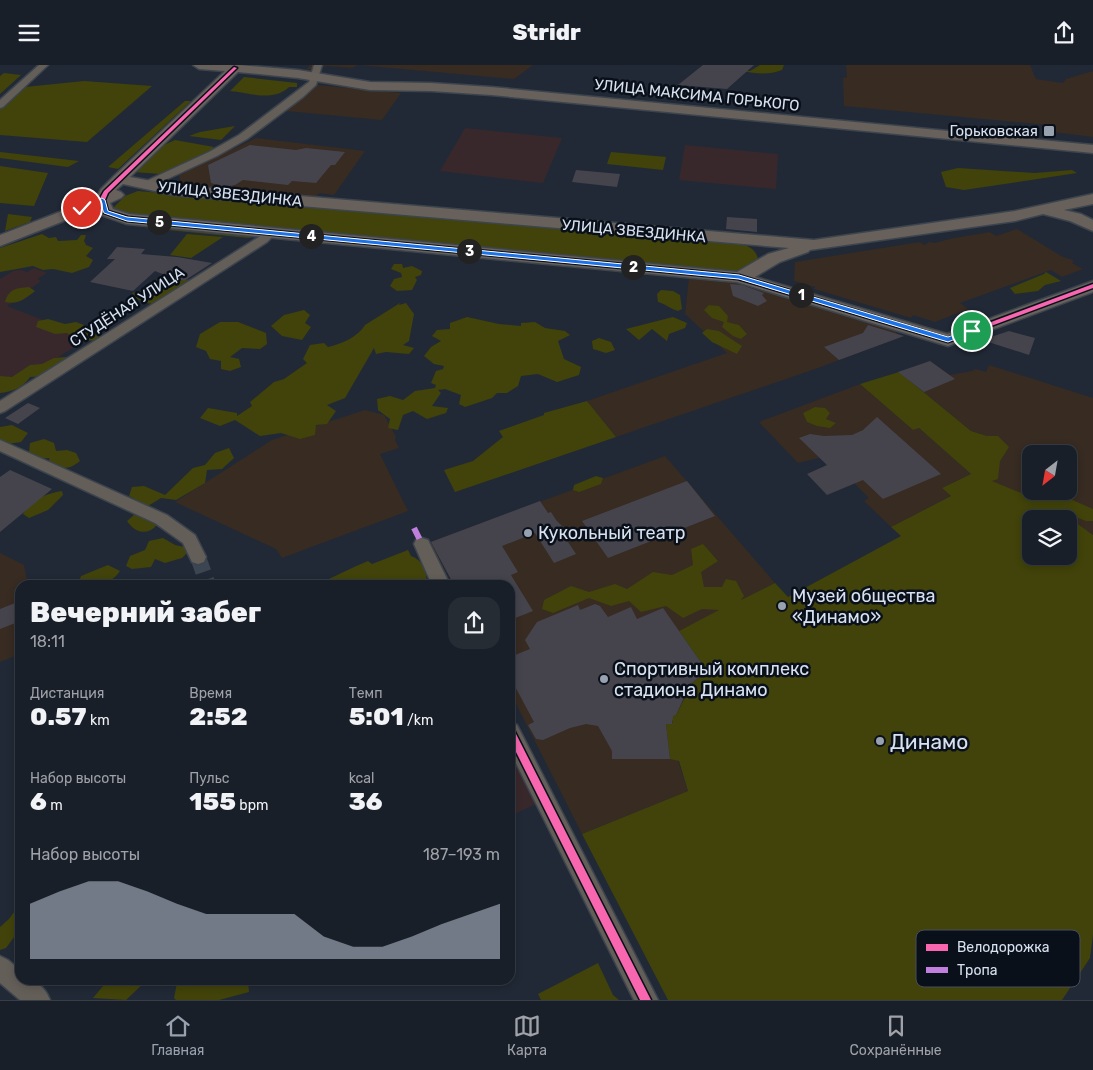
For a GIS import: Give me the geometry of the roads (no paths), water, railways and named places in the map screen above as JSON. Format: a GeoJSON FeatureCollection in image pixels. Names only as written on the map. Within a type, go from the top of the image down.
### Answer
{"type":"FeatureCollection","features":[{"type":"Feature","properties":{"kind":"street"},"geometry":{"type":"LineString","coordinates":[[0,105],[44,65]]}},
{"type":"Feature","properties":{"kind":"street","name":"УЛИЦА МАКСИМА ГОРЬКОГО"},"geometry":{"type":"LineString","coordinates":[[199,65],[298,74],[316,72],[370,86],[431,87],[512,92],[1093,142]]}},
{"type":"Feature","properties":{"kind":"street"},"geometry":{"type":"LineString","coordinates":[[0,241],[102,200],[106,192],[119,179],[235,68]]}},
{"type":"Feature","properties":{"kind":"street"},"geometry":{"type":"LineString","coordinates":[[119,179],[146,185],[213,154],[243,137],[300,95],[313,83],[316,72]]}},
{"type":"Feature","properties":{"kind":"street","name":"УЛИЦА МАКСИМА ГОРЬКОГО"},"geometry":{"type":"LineString","coordinates":[[512,92],[1093,149]]}},
{"type":"Feature","properties":{"kind":"street","name":"УЛИЦА ЗВЕЗДИНКА"},"geometry":{"type":"LineString","coordinates":[[814,245],[173,190],[146,185],[102,200],[106,211],[127,219],[739,277],[948,339],[1093,286]]}},
{"type":"Feature","properties":{"kind":"street","name":"УЛИЦА ЗВЕЗДИНКА"},"geometry":{"type":"LineString","coordinates":[[739,277],[752,272],[764,263],[814,245],[1040,211],[1093,199]]}},
{"type":"Feature","properties":{"kind":"street","name":"УЛИЦА ЗВЕЗДИНКА"},"geometry":{"type":"LineString","coordinates":[[1040,211],[1065,214],[1093,226]]}},
{"type":"Feature","properties":{"kind":"street"},"geometry":{"type":"LineString","coordinates":[[60,217],[127,219]]}},
{"type":"Feature","properties":{"kind":"street","name":"СТУДЁНАЯ УЛИЦА"},"geometry":{"type":"LineString","coordinates":[[0,408],[263,240],[270,233]]}},
{"type":"Feature","properties":{"kind":"street","name":"УЛИЦА ЗВЕЗДИНКА"},"geometry":{"type":"LineString","coordinates":[[740,240],[753,245],[760,252],[764,263]]}},
{"type":"Feature","properties":{"kind":"street"},"geometry":{"type":"LineString","coordinates":[[0,445],[161,519],[189,539],[198,557]]}},
{"type":"Feature","properties":{"kind":"street"},"geometry":{"type":"LineString","coordinates":[[422,544],[439,580]]}},
{"type":"Feature","properties":{"kind":"street"},"geometry":{"type":"LineString","coordinates":[[515,741],[646,1000]]}},
{"type":"Feature","properties":{"kind":"street"},"geometry":{"type":"LineString","coordinates":[[0,968],[15,981]]}},
{"type":"Feature","properties":{"kind":"street"},"geometry":{"type":"LineString","coordinates":[[20,985],[38,1000]]}},
{"type":"Feature","properties":{"kind":"tunnel"},"geometry":{"type":"LineString","coordinates":[[198,557],[206,580]]}},
{"type":"Feature","properties":{"kind":"place","name":"Горьковская"},"geometry":{"type":"Point","coordinates":[1049,131]}},
{"type":"Feature","properties":{"kind":"place","name":"Кукольный театр"},"geometry":{"type":"Point","coordinates":[528,533]}},
{"type":"Feature","properties":{"kind":"place","name":"Музей общества «Динамо»"},"geometry":{"type":"Point","coordinates":[782,606]}},
{"type":"Feature","properties":{"kind":"place","name":"Спортивный комплекс стадиона Динамо"},"geometry":{"type":"Point","coordinates":[604,679]}},
{"type":"Feature","properties":{"kind":"place","name":"Динамо"},"geometry":{"type":"Point","coordinates":[880,741]}}]}
